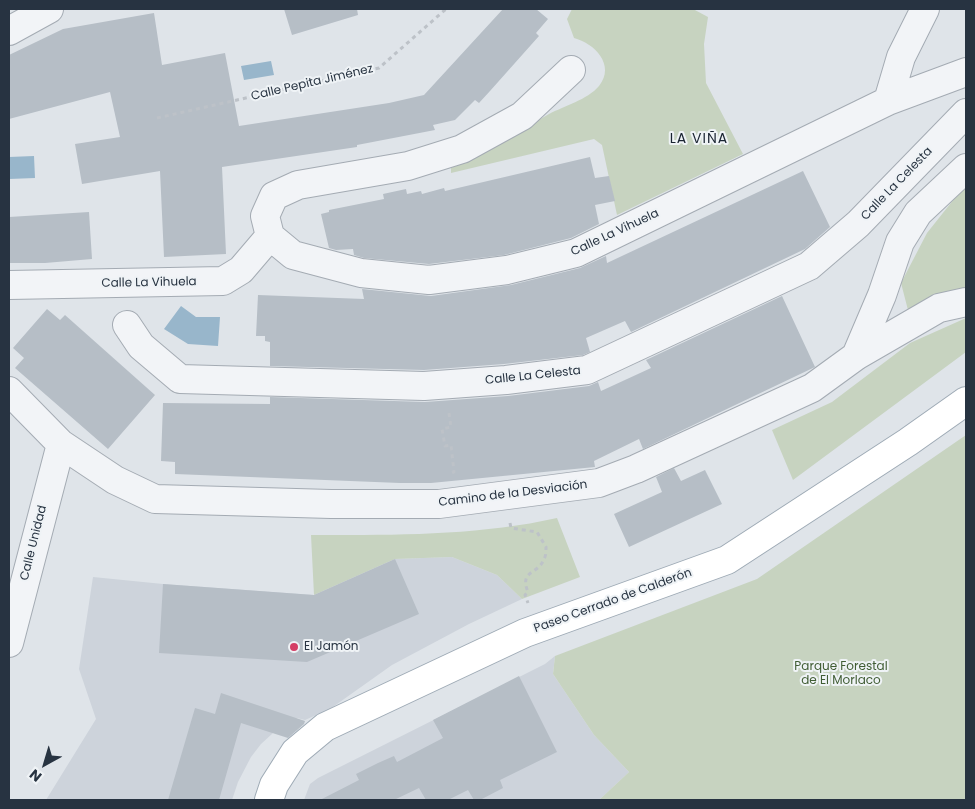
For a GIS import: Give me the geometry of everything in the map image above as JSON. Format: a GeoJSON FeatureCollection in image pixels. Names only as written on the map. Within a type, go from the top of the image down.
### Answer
{"type":"FeatureCollection","features":[{"type":"Feature","properties":{"kind":"main road","name":"Paseo Cerrado de Calderón"},"geometry":{"type":"LineString","coordinates":[[269,800],[274,785],[295,752],[325,727],[525,633],[728,560],[908,442],[966,401]]}},
{"type":"Feature","properties":{"kind":"street"},"geometry":{"type":"LineString","coordinates":[[9,27],[17,9]]}},
{"type":"Feature","properties":{"kind":"street"},"geometry":{"type":"LineString","coordinates":[[9,31],[49,9]]}},
{"type":"Feature","properties":{"kind":"street"},"geometry":{"type":"LineString","coordinates":[[888,101],[901,57],[925,9]]}},
{"type":"Feature","properties":{"kind":"street"},"geometry":{"type":"LineString","coordinates":[[270,236],[265,216],[274,196],[298,184],[408,166],[462,149],[522,116],[571,70]]}},
{"type":"Feature","properties":{"kind":"street","name":"Calle La Vihuela"},"geometry":{"type":"LineString","coordinates":[[9,285],[223,281],[241,270],[270,236],[293,255],[361,273],[429,280],[507,270],[576,253],[888,101],[966,72]]}},
{"type":"Feature","properties":{"kind":"street","name":"Calle La Celesta"},"geometry":{"type":"LineString","coordinates":[[127,325],[141,346],[180,378],[424,386],[586,370],[809,266],[858,224],[966,113]]}},
{"type":"Feature","properties":{"kind":"street"},"geometry":{"type":"LineString","coordinates":[[856,356],[882,295],[900,242],[918,214],[966,168]]}},
{"type":"Feature","properties":{"kind":"street","name":"Camino de la Desviación"},"geometry":{"type":"LineString","coordinates":[[9,391],[60,444],[115,480],[155,499],[301,503],[444,503],[563,489],[608,479],[636,469],[812,388],[856,356],[939,308],[966,302]]}},
{"type":"Feature","properties":{"kind":"street","name":"Calle Unidad"},"geometry":{"type":"LineString","coordinates":[[9,643],[60,444]]}},
{"type":"Feature","properties":{"kind":"path","name":"Calle Pepita Jiménez"},"geometry":{"type":"LineString","coordinates":[[157,118],[379,68],[446,9]]}},
{"type":"Feature","properties":{"kind":"path"},"geometry":{"type":"LineString","coordinates":[[444,503],[441,474],[454,472],[451,445],[445,446],[442,429],[451,427],[445,384]]}},
{"type":"Feature","properties":{"kind":"path"},"geometry":{"type":"LineString","coordinates":[[511,528],[537,532],[546,547],[544,560],[526,577],[525,584],[528,592],[525,595],[526,598]]}},
{"type":"Feature","properties":{"kind":"shaded area"},"geometry":{"type":"Polygon","coordinates":[[[452,557],[497,575],[522,599],[469,624],[392,665],[330,709],[305,720],[297,718],[284,723],[261,744],[251,757],[238,782],[232,800],[46,800],[96,719],[79,669],[93,577],[314,595],[395,559],[452,557]]]}},
{"type":"Feature","properties":{"kind":"shaded area"},"geometry":{"type":"Polygon","coordinates":[[[555,656],[553,674],[594,735],[629,772],[599,800],[304,800],[310,784],[318,778],[545,664],[555,656]]]}},
{"type":"Feature","properties":{"kind":"green space"},"geometry":{"type":"Polygon","coordinates":[[[572,9],[693,9],[708,17],[704,44],[706,83],[743,154],[617,215],[602,145],[594,139],[451,173],[451,168],[488,150],[549,114],[582,99],[599,86],[604,78],[604,63],[589,45],[574,38],[567,19],[572,9]]]}},
{"type":"Feature","properties":{"kind":"green space"},"geometry":{"type":"Polygon","coordinates":[[[966,184],[966,288],[942,296],[909,314],[901,283],[927,233],[966,184]]]}},
{"type":"Feature","properties":{"kind":"green space"},"geometry":{"type":"Polygon","coordinates":[[[966,318],[966,352],[793,480],[772,430],[832,402],[910,343],[966,318]]]}},
{"type":"Feature","properties":{"kind":"green space","name":"Parque Forestal de El Morlaco"},"geometry":{"type":"Polygon","coordinates":[[[966,435],[966,800],[599,800],[629,772],[594,735],[553,674],[555,656],[757,579],[966,435]]]}},
{"type":"Feature","properties":{"kind":"green space"},"geometry":{"type":"Polygon","coordinates":[[[557,518],[580,577],[522,599],[497,575],[452,557],[395,559],[314,595],[311,535],[466,531],[527,524],[557,518]]]}},
{"type":"Feature","properties":{"kind":"water"},"geometry":{"type":"Polygon","coordinates":[[[271,61],[274,75],[244,80],[241,66],[271,61]]]}},
{"type":"Feature","properties":{"kind":"water"},"geometry":{"type":"Polygon","coordinates":[[[34,156],[35,178],[9,179],[9,157],[34,156]]]}},
{"type":"Feature","properties":{"kind":"water"},"geometry":{"type":"Polygon","coordinates":[[[181,306],[196,317],[220,317],[218,346],[188,344],[164,329],[181,306]]]}},
{"type":"Feature","properties":{"kind":"building"},"geometry":{"type":"Polygon","coordinates":[[[284,9],[357,9],[358,15],[292,35],[284,9]]]}},
{"type":"Feature","properties":{"kind":"building"},"geometry":{"type":"Polygon","coordinates":[[[503,9],[536,9],[548,19],[536,33],[539,36],[479,103],[475,100],[455,120],[433,125],[435,130],[357,145],[357,147],[222,167],[226,254],[164,257],[160,171],[82,184],[75,144],[120,137],[110,92],[9,119],[9,55],[63,29],[154,13],[162,65],[225,53],[239,126],[389,103],[424,95],[503,9]]]}},
{"type":"Feature","properties":{"kind":"building"},"geometry":{"type":"Polygon","coordinates":[[[590,157],[595,178],[609,176],[615,201],[595,205],[599,224],[571,238],[504,255],[429,264],[364,258],[354,255],[353,249],[336,250],[329,248],[321,214],[329,212],[329,210],[384,199],[383,194],[406,189],[407,194],[421,191],[422,194],[444,188],[445,191],[590,157]]]}},
{"type":"Feature","properties":{"kind":"building"},"geometry":{"type":"Polygon","coordinates":[[[803,171],[830,227],[805,249],[631,332],[625,321],[586,338],[590,352],[583,355],[504,364],[424,370],[270,366],[270,342],[265,341],[265,336],[256,336],[258,295],[364,299],[362,289],[431,296],[511,285],[580,268],[606,256],[607,263],[803,171]]]}},
{"type":"Feature","properties":{"kind":"building"},"geometry":{"type":"Polygon","coordinates":[[[89,212],[92,259],[45,263],[9,263],[9,217],[89,212]]]}},
{"type":"Feature","properties":{"kind":"building"},"geometry":{"type":"Polygon","coordinates":[[[782,296],[815,367],[643,449],[639,439],[594,461],[595,467],[431,483],[400,483],[175,474],[175,462],[161,461],[163,403],[270,404],[270,397],[425,402],[508,396],[589,386],[598,382],[601,391],[651,368],[646,360],[782,296]]]}},
{"type":"Feature","properties":{"kind":"building"},"geometry":{"type":"Polygon","coordinates":[[[47,309],[60,320],[65,315],[155,395],[108,449],[15,368],[24,358],[13,348],[47,309]]]}},
{"type":"Feature","properties":{"kind":"building"},"geometry":{"type":"Polygon","coordinates":[[[674,468],[681,481],[705,470],[722,504],[629,547],[614,514],[662,492],[656,477],[674,468]]]}},
{"type":"Feature","properties":{"kind":"building"},"geometry":{"type":"Polygon","coordinates":[[[395,559],[419,614],[307,662],[159,653],[163,584],[314,595],[395,559]]]}},
{"type":"Feature","properties":{"kind":"building"},"geometry":{"type":"Polygon","coordinates":[[[519,676],[557,752],[500,780],[503,788],[480,800],[474,800],[468,790],[448,800],[426,800],[419,788],[394,800],[320,800],[359,780],[356,774],[394,756],[397,762],[443,738],[433,720],[519,676]]]}},
{"type":"Feature","properties":{"kind":"building"},"geometry":{"type":"Polygon","coordinates":[[[221,693],[305,721],[304,724],[288,738],[241,723],[219,800],[168,800],[195,708],[215,714],[221,693]]]}},
{"type":"Feature","properties":{"kind":"place","name":"El Jamón"},"geometry":{"type":"Point","coordinates":[294,647]}},
{"type":"Feature","properties":{"kind":"district","name":"LA VIÑA"},"geometry":{"type":"Point","coordinates":[699,139]}}]}
